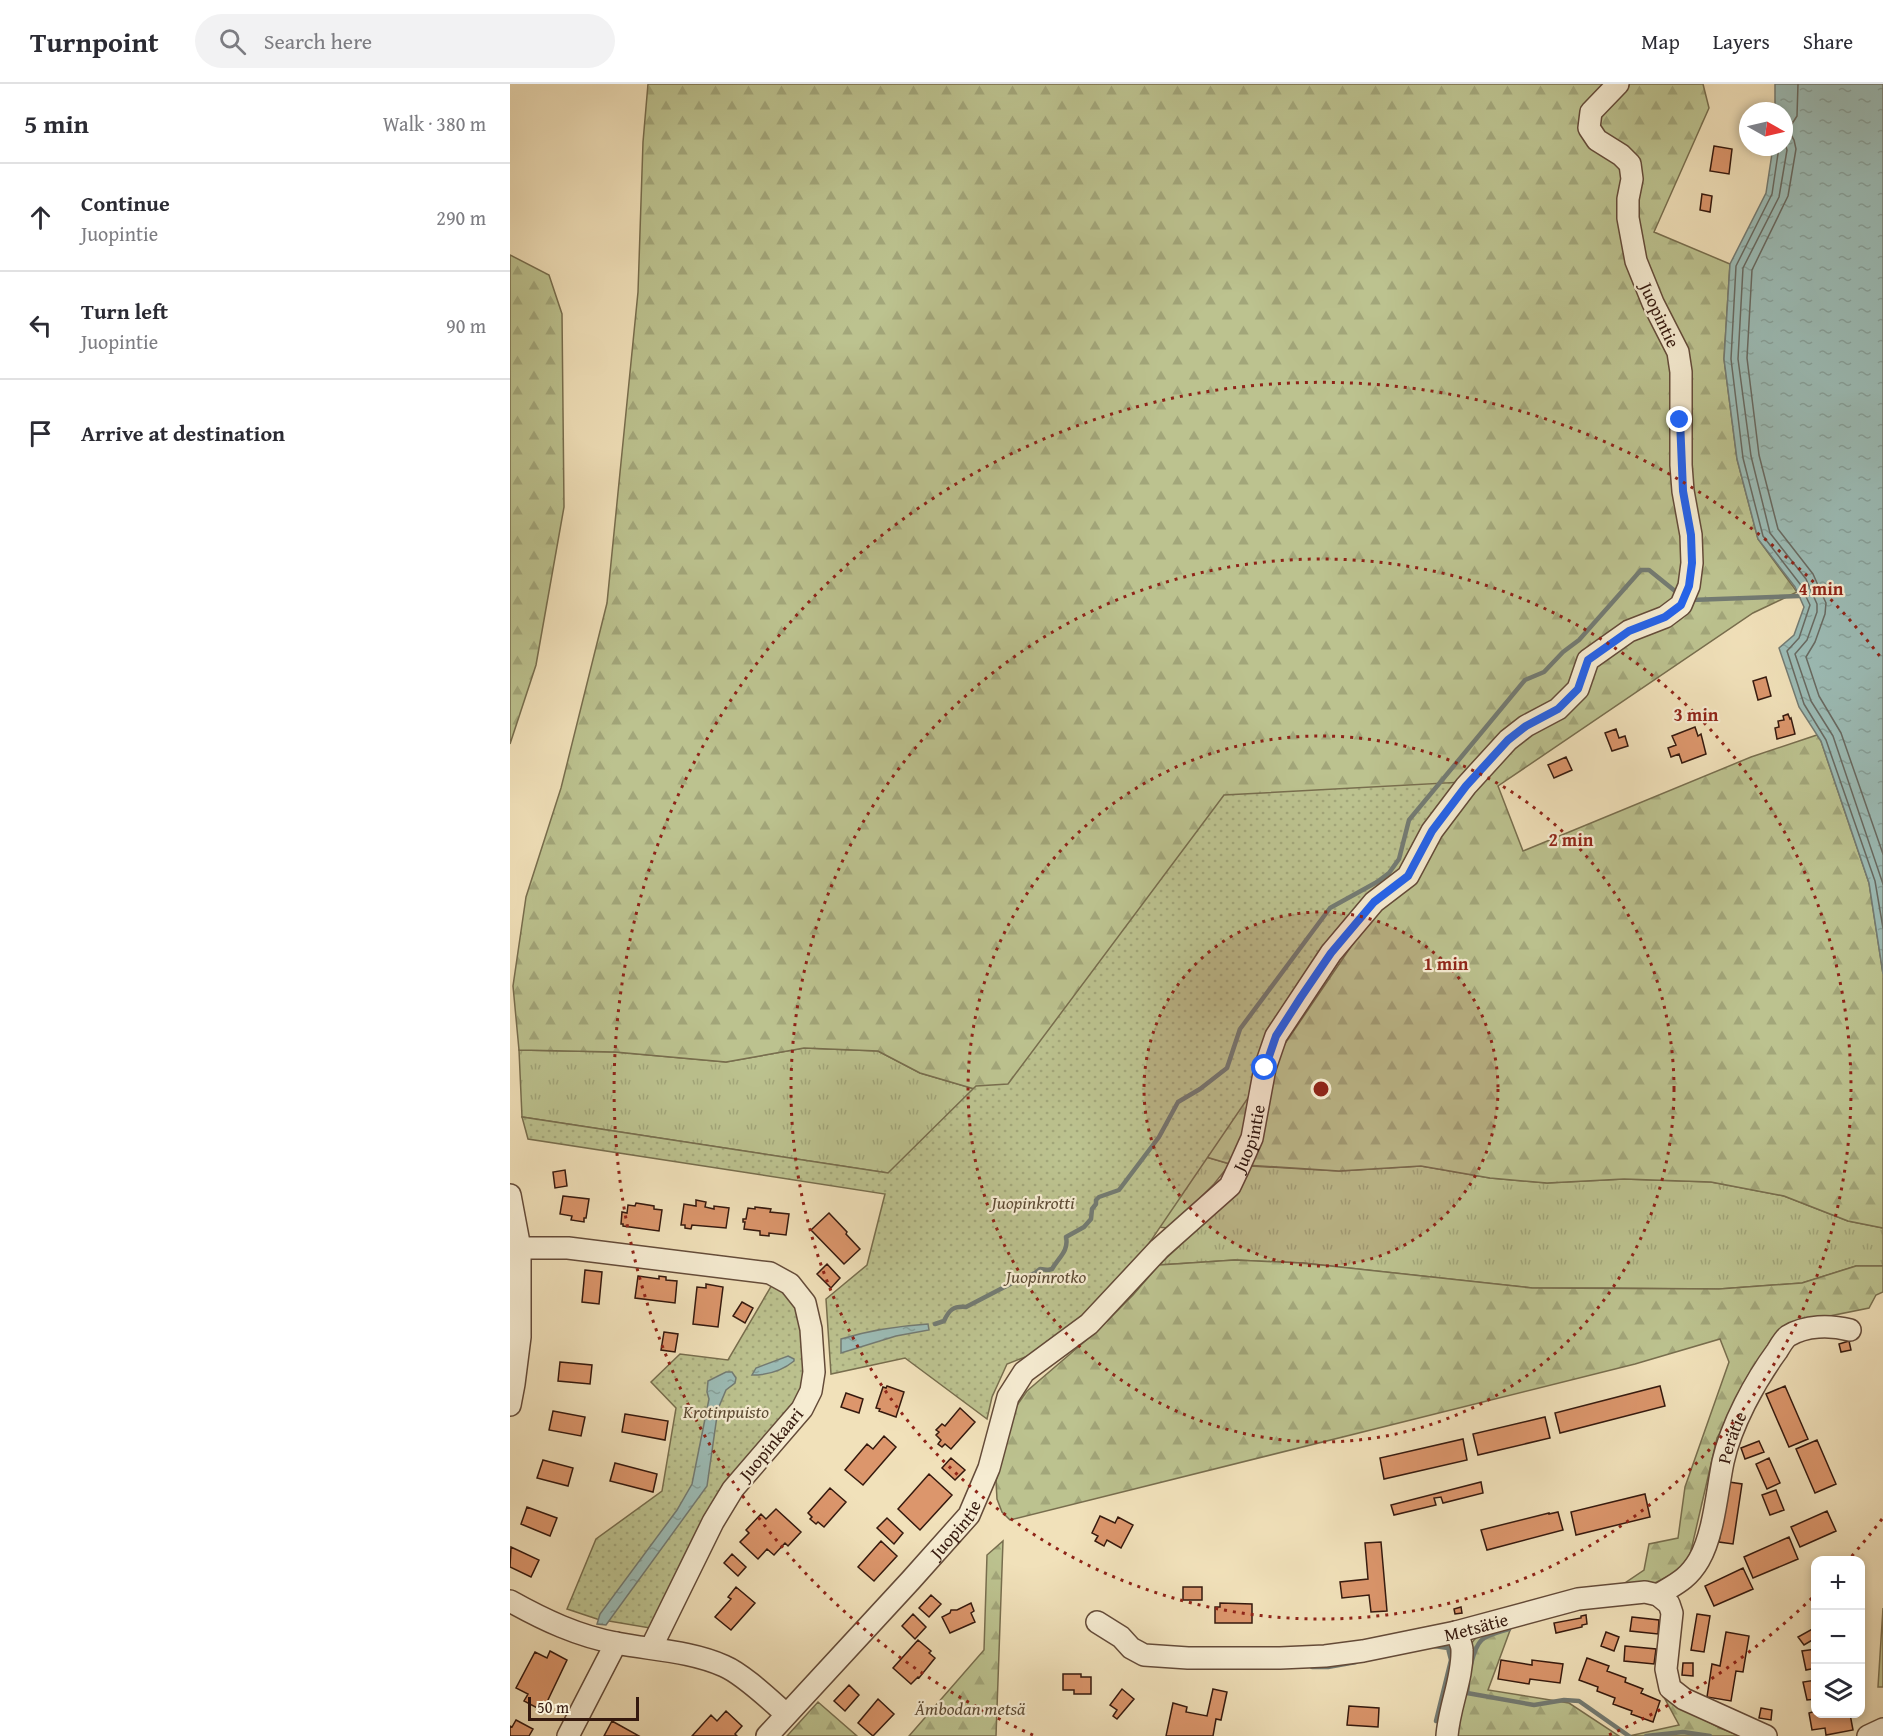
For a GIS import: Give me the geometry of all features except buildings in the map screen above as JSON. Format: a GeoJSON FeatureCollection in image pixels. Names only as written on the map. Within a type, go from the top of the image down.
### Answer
{"type":"FeatureCollection","features":[{"type":"Feature","properties":{"kind":"street","name":"Juopintie"},"geometry":{"type":"LineString","coordinates":[[786,1714],[969,1515],[989,1468],[1008,1397],[1024,1372],[1089,1324],[1159,1249],[1230,1186],[1252,1138],[1265,1068],[1276,1036],[1331,953],[1374,902],[1408,876],[1432,831],[1466,786],[1508,740],[1526,726],[1558,709],[1578,689],[1588,660],[1629,631],[1665,617],[1681,605],[1689,586],[1692,563],[1691,535],[1681,465],[1681,372],[1678,351],[1653,303],[1636,261],[1628,218],[1628,200],[1632,179],[1630,164],[1621,155],[1597,140],[1590,128],[1591,112],[1618,84]]}},
{"type":"Feature","properties":{"kind":"street"},"geometry":{"type":"LineString","coordinates":[[510,1195],[520,1248],[520,1337],[510,1405]]}},
{"type":"Feature","properties":{"kind":"street","name":"Juopinkaari"},"geometry":{"type":"LineString","coordinates":[[520,1248],[568,1248],[770,1273],[790,1284],[805,1303],[811,1329],[813,1372],[811,1391],[802,1409],[734,1489],[713,1522],[651,1648]]}},
{"type":"Feature","properties":{"kind":"street","name":"Perätie"},"geometry":{"type":"LineString","coordinates":[[1658,1595],[1685,1579],[1700,1558],[1708,1538],[1723,1460],[1731,1436],[1768,1364],[1787,1337],[1812,1327],[1838,1327],[1850,1330]]}},
{"type":"Feature","properties":{"kind":"street","name":"Metsätie"},"geometry":{"type":"LineString","coordinates":[[1097,1622],[1144,1655],[1188,1658],[1325,1656],[1456,1632],[1578,1599],[1645,1592],[1658,1595]]}},
{"type":"Feature","properties":{"kind":"street"},"geometry":{"type":"LineString","coordinates":[[1658,1595],[1668,1604],[1672,1613],[1666,1669],[1670,1688],[1683,1699],[1766,1736]]}},
{"type":"Feature","properties":{"kind":"street"},"geometry":{"type":"LineString","coordinates":[[510,1601],[559,1626],[616,1643],[696,1657],[726,1667],[786,1714],[767,1736]]}},
{"type":"Feature","properties":{"kind":"street"},"geometry":{"type":"LineString","coordinates":[[1447,1736],[1453,1696],[1461,1670],[1462,1647],[1456,1632]]}},
{"type":"Feature","properties":{"kind":"street"},"geometry":{"type":"LineString","coordinates":[[568,1736],[616,1643]]}},
{"type":"Feature","properties":{"kind":"street"},"geometry":{"type":"LineString","coordinates":[[1868,1736],[1883,1729]]}},
{"type":"Feature","properties":{"kind":"green space"},"geometry":{"type":"Polygon","coordinates":[[[648,84],[1703,84],[1709,108],[1654,232],[1730,264],[1724,359],[1737,459],[1758,539],[1797,592],[1753,613],[1498,786],[1523,851],[1751,757],[1817,735],[1869,883],[1883,974],[1883,1228],[1848,1221],[1784,1196],[1711,1182],[1624,1179],[1547,1183],[1490,1178],[1421,1166],[1339,1171],[1230,1164],[920,1073],[878,1051],[804,1048],[726,1062],[615,1052],[519,1050],[513,986],[526,897],[561,788],[607,603],[638,292],[643,142],[648,84]]]}},
{"type":"Feature","properties":{"kind":"green space"},"geometry":{"type":"Polygon","coordinates":[[[510,255],[549,275],[562,314],[564,507],[536,665],[510,744],[510,255]]]}},
{"type":"Feature","properties":{"kind":"green space","name":"Juopinkrotti"},"geometry":{"type":"Polygon","coordinates":[[[1463,782],[1118,1289],[1028,1356],[1007,1364],[992,1397],[987,1419],[905,1358],[831,1374],[826,1299],[867,1265],[885,1194],[528,1139],[522,1117],[888,1173],[976,1086],[1008,1084],[1224,795],[1463,782]]]}},
{"type":"Feature","properties":{"kind":"green space"},"geometry":{"type":"Polygon","coordinates":[[[804,1048],[878,1051],[920,1073],[1230,1164],[1214,1184],[1170,1228],[1053,1220],[888,1173],[522,1117],[519,1050],[615,1052],[726,1062],[804,1048]]]}},
{"type":"Feature","properties":{"kind":"green space"},"geometry":{"type":"Polygon","coordinates":[[[1250,1166],[1339,1171],[1421,1166],[1490,1178],[1547,1183],[1624,1179],[1711,1182],[1784,1196],[1848,1221],[1883,1228],[1883,1266],[1856,1266],[1802,1283],[1719,1289],[1532,1288],[1303,1263],[1235,1260],[1159,1265],[1229,1199],[1250,1166]]]}},
{"type":"Feature","properties":{"kind":"green space"},"geometry":{"type":"Polygon","coordinates":[[[1235,1260],[1303,1263],[1532,1288],[1719,1289],[1802,1283],[1856,1266],[1883,1266],[1883,1292],[1876,1295],[1869,1308],[1805,1321],[1757,1365],[1717,1438],[1690,1555],[1678,1571],[1653,1584],[1622,1585],[1644,1570],[1649,1544],[1678,1538],[1685,1487],[1729,1362],[1720,1339],[1635,1364],[1010,1520],[1002,1512],[997,1499],[996,1481],[1013,1411],[1027,1391],[1098,1330],[1159,1265],[1235,1260]]]}},
{"type":"Feature","properties":{"kind":"green space","name":"Krotinpuisto"},"geometry":{"type":"Polygon","coordinates":[[[773,1283],[786,1292],[795,1304],[806,1329],[803,1393],[650,1628],[597,1619],[567,1609],[596,1539],[662,1491],[676,1408],[651,1382],[680,1354],[728,1360],[773,1283]]]}},
{"type":"Feature","properties":{"kind":"green space","name":"Ämbodan metsä"},"geometry":{"type":"Polygon","coordinates":[[[1003,1541],[996,1736],[909,1736],[984,1650],[987,1555],[1003,1541]]]}},
{"type":"Feature","properties":{"kind":"green space"},"geometry":{"type":"Polygon","coordinates":[[[1883,1608],[1883,1687],[1878,1687],[1883,1608]]]}},
{"type":"Feature","properties":{"kind":"green space"},"geometry":{"type":"Polygon","coordinates":[[[1512,1625],[1488,1690],[1569,1703],[1619,1736],[1455,1736],[1466,1658],[1470,1647],[1482,1633],[1512,1625]]]}},
{"type":"Feature","properties":{"kind":"green space"},"geometry":{"type":"Polygon","coordinates":[[[1665,1699],[1740,1736],[1629,1736],[1679,1725],[1665,1699]]]}},
{"type":"Feature","properties":{"kind":"green space"},"geometry":{"type":"Polygon","coordinates":[[[818,1702],[857,1736],[787,1736],[818,1702]]]}},
{"type":"Feature","properties":{"kind":"water"},"geometry":{"type":"Polygon","coordinates":[[[1775,84],[1883,84],[1883,974],[1869,883],[1821,741],[1799,707],[1779,648],[1794,635],[1804,607],[1795,587],[1758,539],[1737,459],[1724,359],[1730,264],[1766,193],[1772,156],[1793,156],[1793,102],[1775,102],[1775,84]]]}},
{"type":"Feature","properties":{"kind":"water"},"geometry":{"type":"Polygon","coordinates":[[[928,1324],[929,1330],[896,1336],[841,1353],[841,1339],[884,1329],[928,1324]]]}},
{"type":"Feature","properties":{"kind":"water"},"geometry":{"type":"Polygon","coordinates":[[[788,1356],[794,1361],[780,1370],[752,1375],[756,1368],[788,1356]]]}},
{"type":"Feature","properties":{"kind":"water"},"geometry":{"type":"Polygon","coordinates":[[[726,1372],[732,1372],[736,1378],[735,1383],[726,1390],[718,1409],[707,1486],[606,1625],[597,1624],[600,1614],[677,1510],[692,1484],[709,1399],[708,1381],[726,1372]]]}},
{"type":"Feature","properties":{"kind":"waterway"},"geometry":{"type":"LineString","coordinates":[[935,1324],[944,1321],[950,1311],[955,1308],[966,1307],[1040,1269],[1052,1269],[1065,1250],[1066,1237],[1084,1227],[1091,1219],[1092,1209],[1099,1197],[1119,1190],[1159,1137],[1178,1102],[1200,1089],[1227,1068],[1240,1029],[1330,908],[1389,873],[1399,859],[1409,820],[1525,680],[1544,672],[1563,652],[1579,640],[1641,570],[1649,570],[1675,591]]}},
{"type":"Feature","properties":{"kind":"waterway"},"geometry":{"type":"LineString","coordinates":[[1691,600],[1799,596]]}},
{"type":"Feature","properties":{"kind":"waterway"},"geometry":{"type":"LineString","coordinates":[[1471,1664],[1476,1648],[1483,1639],[1509,1629]]}},
{"type":"Feature","properties":{"kind":"waterway"},"geometry":{"type":"LineString","coordinates":[[1434,1646],[1448,1648],[1451,1660],[1436,1721]]}},
{"type":"Feature","properties":{"kind":"waterway"},"geometry":{"type":"LineString","coordinates":[[1312,1667],[1328,1667],[1356,1662]]}},
{"type":"Feature","properties":{"kind":"waterway"},"geometry":{"type":"LineString","coordinates":[[1468,1684],[1467,1693],[1534,1705],[1564,1700],[1579,1701],[1629,1736]]}},
{"type":"Feature","properties":{"kind":"waterway"},"geometry":{"type":"LineString","coordinates":[[1646,1736],[1683,1732],[1710,1736]]}},
{"type":"Feature","properties":{"kind":"route"},"geometry":{"type":"LineString","coordinates":[[1265,1068],[1276,1036],[1331,953],[1374,902],[1408,876],[1432,831],[1466,786],[1508,740],[1526,726],[1558,709],[1578,689],[1588,660],[1629,631],[1665,617],[1681,605],[1689,586],[1692,563],[1691,535],[1683,491],[1680,420]]}},
{"type":"Feature","properties":{"kind":"park label","name":"Juopinrotko"},"geometry":{"type":"Point","coordinates":[1046,1276]}}]}
